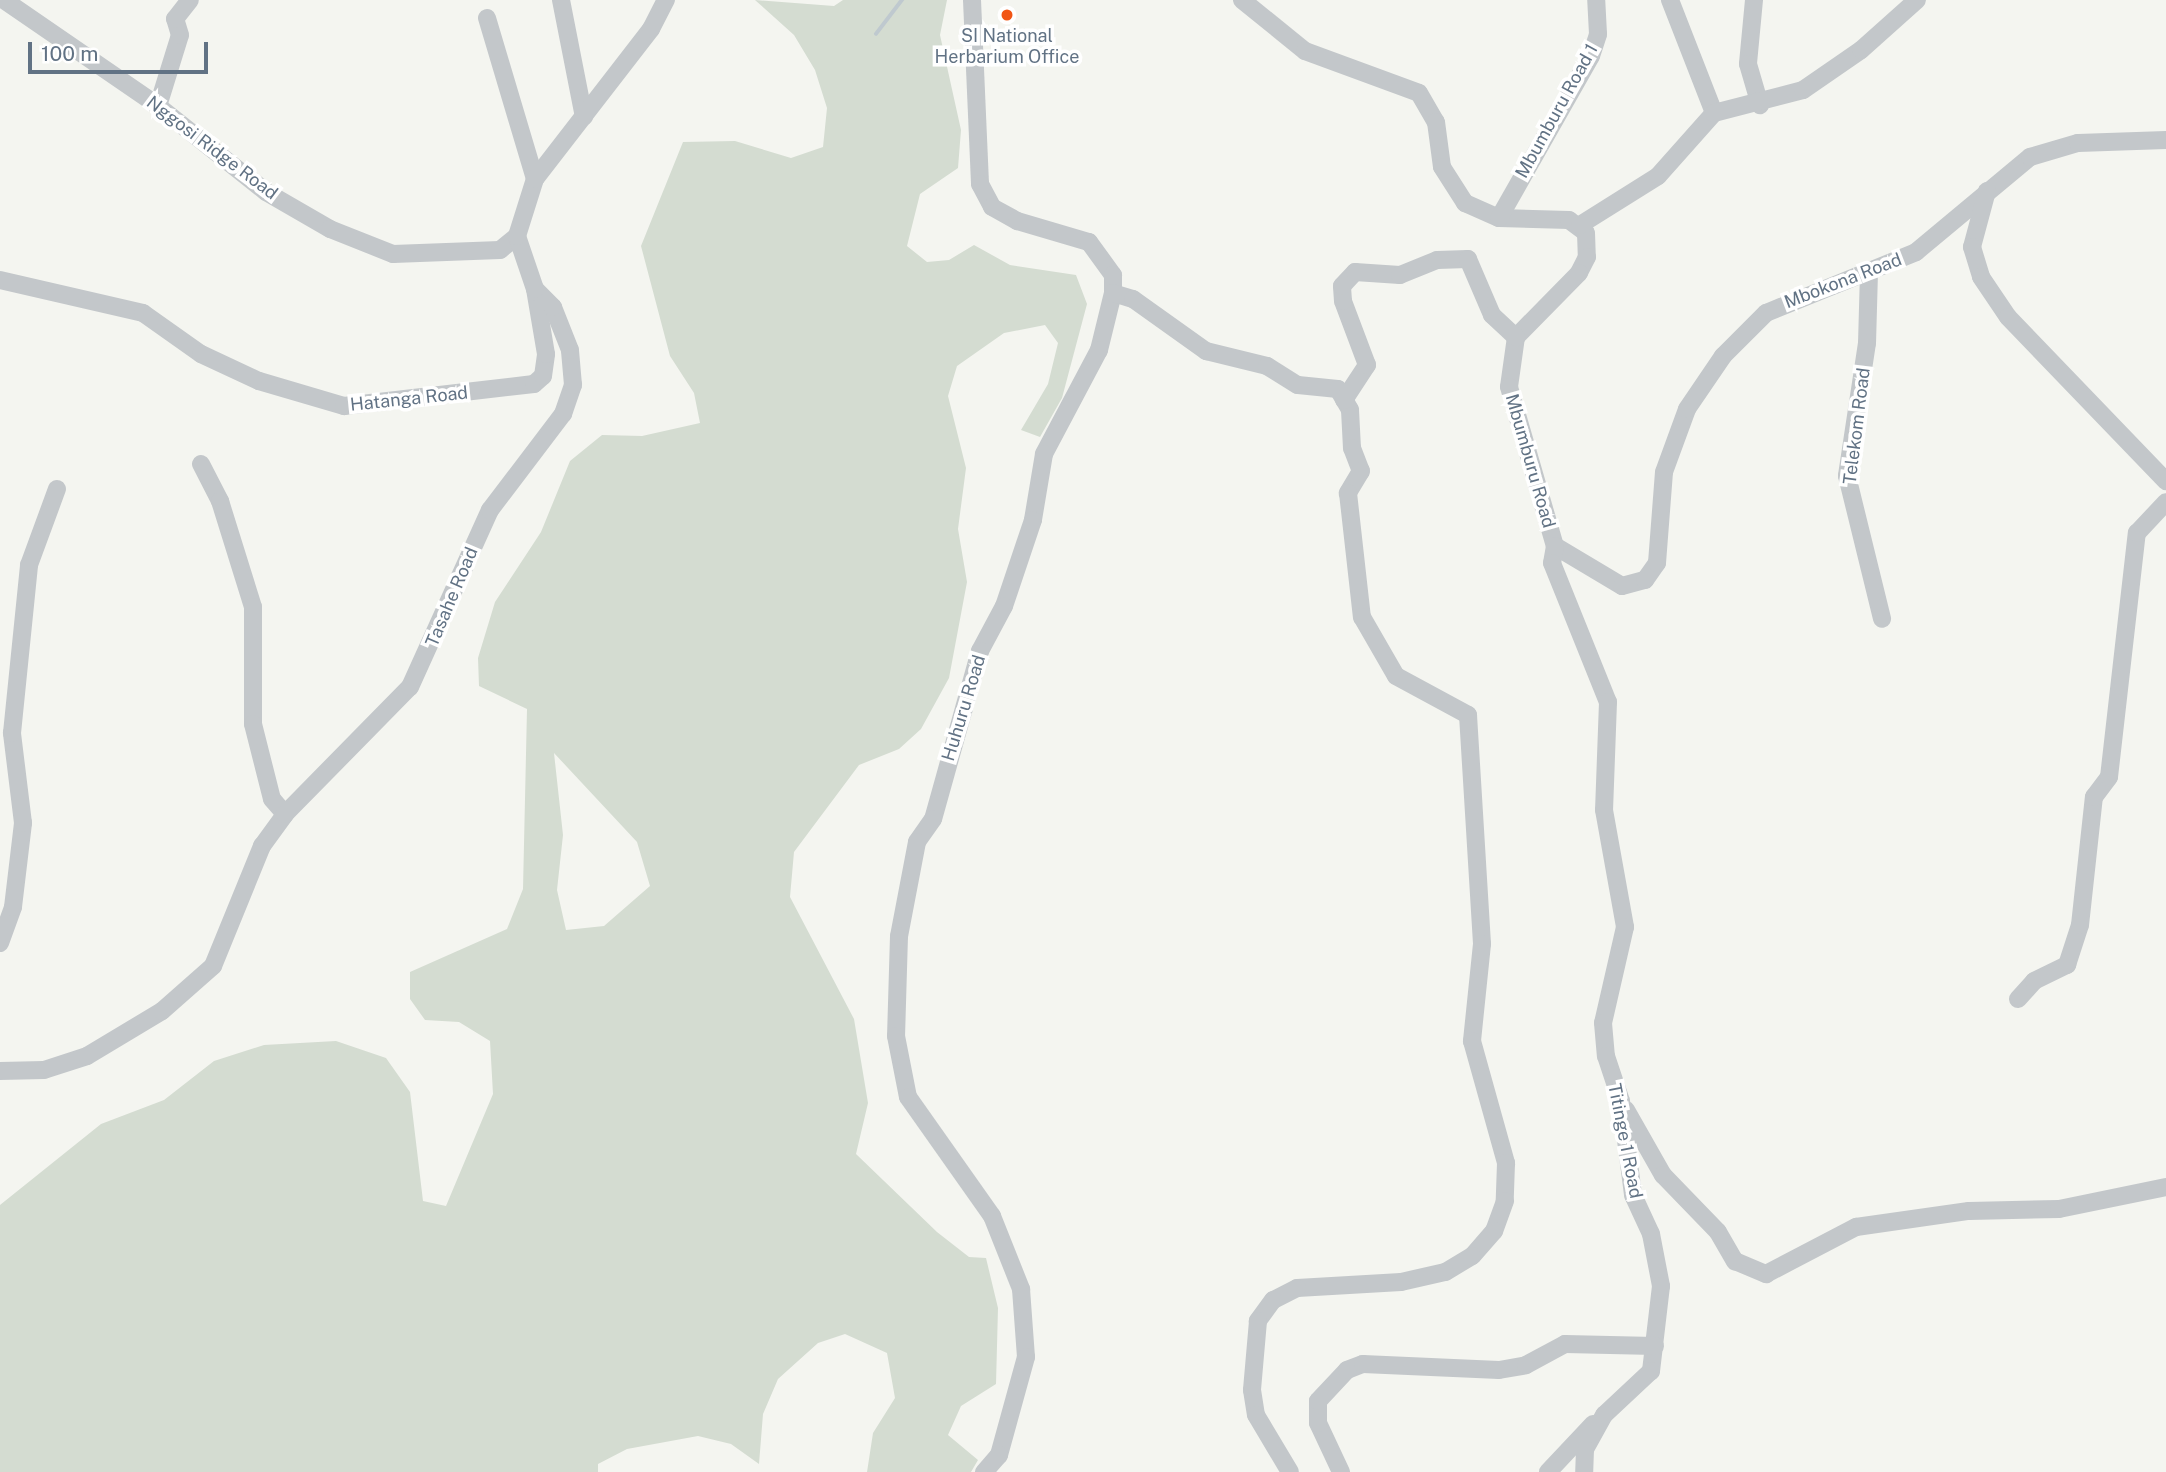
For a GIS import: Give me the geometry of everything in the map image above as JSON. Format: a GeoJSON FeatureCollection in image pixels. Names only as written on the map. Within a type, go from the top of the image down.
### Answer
{"type":"FeatureCollection","features":[{"type":"Feature","properties":{"kind":"street","name":"Nggosi Ridge Road"},"geometry":{"type":"LineString","coordinates":[[4,0],[158,106],[266,192],[330,229],[393,254],[500,250],[517,236]]}},
{"type":"Feature","properties":{"kind":"street"},"geometry":{"type":"LineString","coordinates":[[158,106],[180,34],[175,19],[190,0]]}},
{"type":"Feature","properties":{"kind":"street"},"geometry":{"type":"LineString","coordinates":[[561,0],[584,117]]}},
{"type":"Feature","properties":{"kind":"street"},"geometry":{"type":"LineString","coordinates":[[517,236],[535,179],[584,117],[666,0]]}},
{"type":"Feature","properties":{"kind":"street"},"geometry":{"type":"LineString","coordinates":[[972,0],[980,184],[992,207],[1017,221],[1089,242],[1113,275],[1113,293],[1133,299],[1206,351],[1267,366],[1298,385],[1338,389],[1344,400],[1361,471],[1348,493],[1362,617],[1396,676],[1468,715],[1482,944],[1472,1041],[1506,1163],[1505,1201],[1494,1231],[1472,1256],[1445,1272],[1401,1282],[1297,1288],[1273,1300],[1258,1321],[1252,1390],[1255,1415],[1290,1472]]}},
{"type":"Feature","properties":{"kind":"street"},"geometry":{"type":"LineString","coordinates":[[1242,0],[1305,51],[1419,93],[1436,122],[1450,187],[1465,203],[1499,218],[1580,225],[1658,176],[1714,113],[1760,105],[1813,84],[1917,0]]}},
{"type":"Feature","properties":{"kind":"street","name":"Mbumburu Road 1"},"geometry":{"type":"LineString","coordinates":[[1499,218],[1591,56],[1598,34],[1596,0]]}},
{"type":"Feature","properties":{"kind":"street"},"geometry":{"type":"LineString","coordinates":[[1670,0],[1714,113]]}},
{"type":"Feature","properties":{"kind":"street"},"geometry":{"type":"LineString","coordinates":[[1754,0],[1748,64],[1760,105]]}},
{"type":"Feature","properties":{"kind":"street"},"geometry":{"type":"LineString","coordinates":[[487,18],[535,179]]}},
{"type":"Feature","properties":{"kind":"street","name":"Mbokona Road"},"geometry":{"type":"LineString","coordinates":[[1555,546],[1622,586],[1653,574],[1664,471],[1674,435],[1704,380],[1766,313],[1916,252],[1987,191],[2049,149],[2166,140]]}},
{"type":"Feature","properties":{"kind":"street"},"geometry":{"type":"LineString","coordinates":[[1987,191],[1972,247],[1981,277],[2017,327],[2166,481]]}},
{"type":"Feature","properties":{"kind":"street"},"geometry":{"type":"LineString","coordinates":[[1344,400],[1367,365],[1343,301],[1342,286],[1355,272],[1400,275],[1437,260],[1468,259],[1492,315],[1516,337],[1579,273],[1589,244],[1580,225]]}},
{"type":"Feature","properties":{"kind":"street","name":"Tasahe Road"},"geometry":{"type":"LineString","coordinates":[[0,1071],[44,1070],[87,1056],[162,1010],[213,966],[262,846],[285,814],[410,687],[490,510],[563,414],[573,385],[570,350],[553,307],[535,289],[517,236]]}},
{"type":"Feature","properties":{"kind":"street","name":"Telekom Road"},"geometry":{"type":"LineString","coordinates":[[1869,272],[1867,343],[1847,476],[1882,619]]}},
{"type":"Feature","properties":{"kind":"street","name":"Hatanga Road"},"geometry":{"type":"LineString","coordinates":[[0,280],[143,313],[201,354],[247,375],[344,406],[534,384],[543,376],[546,354],[535,289]]}},
{"type":"Feature","properties":{"kind":"street","name":"Huhuru Road"},"geometry":{"type":"LineString","coordinates":[[984,1472],[999,1455],[1026,1357],[1021,1289],[992,1216],[908,1097],[896,1036],[899,936],[917,842],[933,819],[980,651],[1004,606],[1033,520],[1044,454],[1099,350],[1113,293]]}},
{"type":"Feature","properties":{"kind":"street","name":"Mbumburu Road"},"geometry":{"type":"LineString","coordinates":[[1516,337],[1508,368],[1511,402],[1555,546]]}},
{"type":"Feature","properties":{"kind":"street"},"geometry":{"type":"LineString","coordinates":[[201,464],[220,502],[253,607],[253,724],[272,799],[285,814]]}},
{"type":"Feature","properties":{"kind":"street"},"geometry":{"type":"LineString","coordinates":[[0,943],[13,907],[23,823],[12,733],[29,565],[57,489]]}},
{"type":"Feature","properties":{"kind":"street"},"geometry":{"type":"LineString","coordinates":[[2018,999],[2034,981],[2067,965],[2080,925],[2095,797],[2109,777],[2137,533],[2166,502]]}},
{"type":"Feature","properties":{"kind":"street","name":"Titinge 1 Road"},"geometry":{"type":"LineString","coordinates":[[1555,546],[1552,563],[1608,702],[1604,810],[1625,927],[1603,1023],[1621,1101],[1633,1195],[1651,1234],[1661,1286],[1651,1371],[1604,1415],[1585,1449],[1584,1472]]}},
{"type":"Feature","properties":{"kind":"street"},"geometry":{"type":"LineString","coordinates":[[1621,1101],[1663,1175],[1718,1232],[1735,1261],[1766,1274],[1856,1227],[1969,1211],[2059,1209],[2166,1186]]}},
{"type":"Feature","properties":{"kind":"street"},"geometry":{"type":"LineString","coordinates":[[1341,1472],[1318,1423],[1318,1401],[1347,1370],[1363,1364],[1499,1370],[1526,1365],[1565,1344],[1655,1346]]}},
{"type":"Feature","properties":{"kind":"street"},"geometry":{"type":"LineString","coordinates":[[1548,1472],[1604,1415]]}},
{"type":"Feature","properties":{"kind":"shaded area"},"geometry":{"type":"Polygon","coordinates":[[[755,0],[834,6],[843,0],[947,0],[940,35],[961,130],[958,168],[920,194],[907,246],[927,262],[949,260],[974,245],[1010,265],[1076,275],[1087,304],[1062,398],[1040,437],[1021,430],[1048,384],[1058,343],[1045,325],[1004,333],[957,366],[948,396],[966,468],[958,529],[967,582],[949,678],[921,729],[899,749],[859,765],[794,852],[790,897],[854,1019],[868,1103],[856,1154],[937,1232],[969,1257],[986,1258],[998,1308],[996,1384],[961,1406],[948,1435],[978,1460],[971,1472],[867,1472],[873,1433],[895,1398],[887,1353],[845,1334],[818,1343],[778,1379],[763,1414],[759,1464],[731,1444],[698,1436],[627,1449],[598,1464],[598,1472],[0,1472],[0,1205],[101,1124],[164,1100],[214,1061],[264,1045],[336,1041],[386,1058],[410,1092],[423,1201],[446,1206],[493,1094],[490,1041],[459,1022],[425,1020],[410,999],[410,972],[507,929],[523,889],[527,709],[479,686],[478,658],[495,602],[541,532],[570,461],[602,435],[642,436],[700,423],[694,393],[670,356],[641,246],[683,142],[735,141],[791,158],[823,147],[827,108],[815,70],[794,35],[755,0]],[[554,753],[563,835],[557,890],[566,930],[604,926],[650,886],[637,842],[554,753]]]}},
{"type":"Feature","properties":{"kind":"waterway"},"geometry":{"type":"LineString","coordinates":[[876,34],[902,0]]}},
{"type":"Feature","properties":{"kind":"place","name":"SI National Herbarium Office"},"geometry":{"type":"Point","coordinates":[1007,15]}}]}
